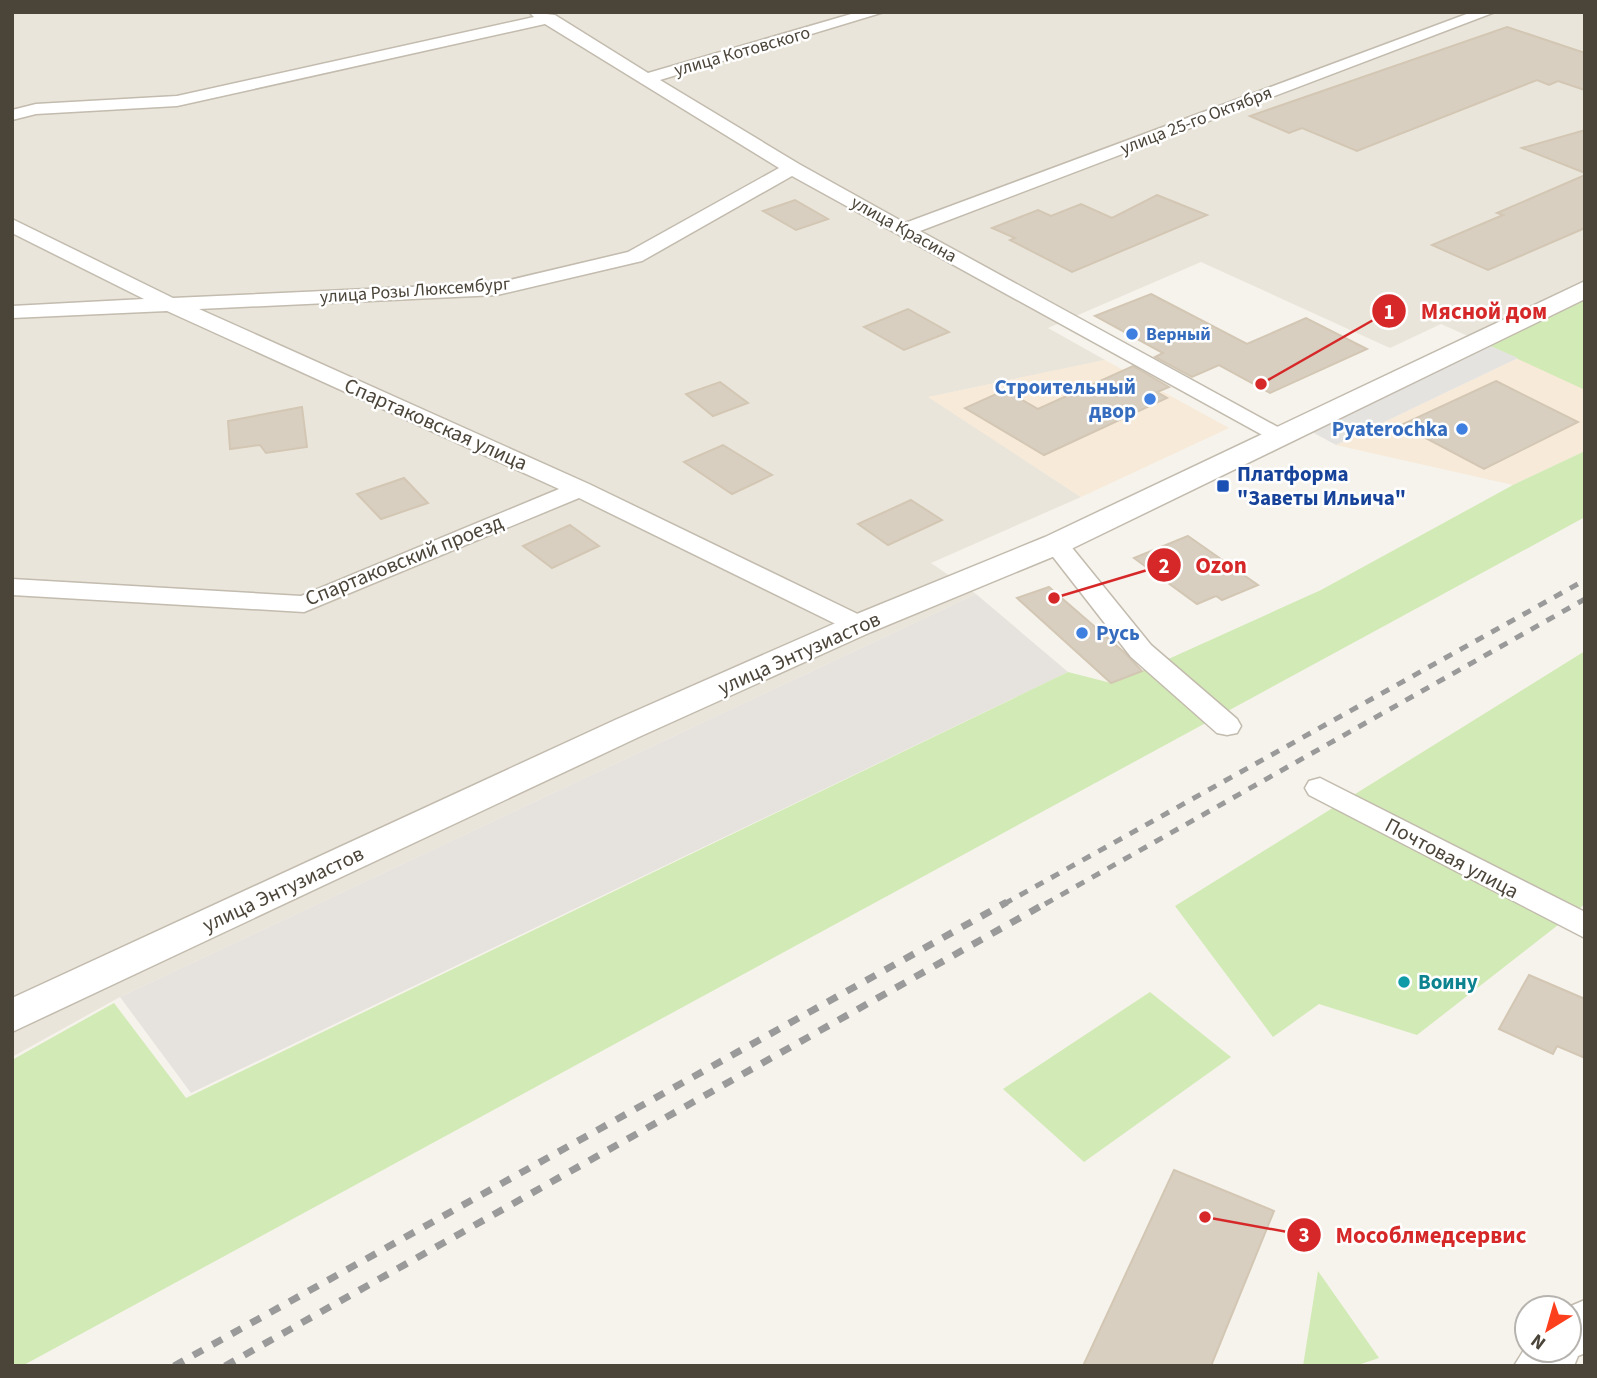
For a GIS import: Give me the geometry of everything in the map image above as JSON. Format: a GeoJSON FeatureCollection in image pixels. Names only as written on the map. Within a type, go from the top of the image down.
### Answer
{"type":"FeatureCollection","features":[{"type":"Feature","properties":{"kind":"street","name":"улица Котовского"},"geometry":{"type":"LineString","coordinates":[[649,78],[876,12]]}},
{"type":"Feature","properties":{"kind":"street","name":"улица 25-го Октября"},"geometry":{"type":"LineString","coordinates":[[906,229],[1487,12]]}},
{"type":"Feature","properties":{"kind":"street","name":"улица Красина"},"geometry":{"type":"LineString","coordinates":[[543,15],[649,78],[792,169],[906,229],[1277,436]]}},
{"type":"Feature","properties":{"kind":"street"},"geometry":{"type":"LineString","coordinates":[[12,115],[36,109],[177,101],[543,15]]}},
{"type":"Feature","properties":{"kind":"street"},"geometry":{"type":"LineString","coordinates":[[1435,16],[1456,23]]}},
{"type":"Feature","properties":{"kind":"street","name":"улица Розы Люксембург"},"geometry":{"type":"LineString","coordinates":[[12,312],[497,289],[635,257],[792,169]]}},
{"type":"Feature","properties":{"kind":"street","name":"Спартаковская улица"},"geometry":{"type":"LineString","coordinates":[[12,225],[167,303],[580,489],[859,625]]}},
{"type":"Feature","properties":{"kind":"street","name":"улица Энтузиастов"},"geometry":{"type":"LineString","coordinates":[[12,1016],[615,734],[859,625],[1056,544],[1585,289]]}},
{"type":"Feature","properties":{"kind":"street","name":"Спартаковский проезд"},"geometry":{"type":"LineString","coordinates":[[12,587],[304,604],[580,489]]}},
{"type":"Feature","properties":{"kind":"street"},"geometry":{"type":"LineString","coordinates":[[1056,544],[1142,651],[1227,726]]}},
{"type":"Feature","properties":{"kind":"street","name":"Почтовая улица"},"geometry":{"type":"LineString","coordinates":[[1320,788],[1585,926]]}},
{"type":"Feature","properties":{"kind":"shaded area"},"geometry":{"type":"Polygon","coordinates":[[[12,12],[1585,12],[1585,299],[1488,345],[1441,324],[1390,348],[1201,262],[1048,328],[1105,360],[929,397],[1081,497],[931,563],[976,594],[120,997],[12,1057],[12,12]]]}},
{"type":"Feature","properties":{"kind":"shaded area"},"geometry":{"type":"Polygon","coordinates":[[[1488,345],[1518,358],[1336,445],[1301,426],[1488,345]]]}},
{"type":"Feature","properties":{"kind":"shaded area"},"geometry":{"type":"Polygon","coordinates":[[[1518,358],[1585,390],[1585,451],[1513,485],[1336,445],[1518,358]]]}},
{"type":"Feature","properties":{"kind":"shaded area"},"geometry":{"type":"Polygon","coordinates":[[[1105,360],[1229,428],[1081,497],[928,397],[1105,360]]]}},
{"type":"Feature","properties":{"kind":"shaded area"},"geometry":{"type":"Polygon","coordinates":[[[976,594],[1068,672],[191,1093],[120,997],[976,594]]]}},
{"type":"Feature","properties":{"kind":"green space"},"geometry":{"type":"Polygon","coordinates":[[[1585,299],[1585,390],[1488,345],[1585,299]]]}},
{"type":"Feature","properties":{"kind":"green space"},"geometry":{"type":"Polygon","coordinates":[[[1585,451],[1585,517],[22,1366],[12,1366],[12,1060],[114,1003],[186,1098],[1068,672],[1111,683],[1144,670],[1321,590],[1513,485],[1585,451]]]}},
{"type":"Feature","properties":{"kind":"green space"},"geometry":{"type":"Polygon","coordinates":[[[1585,651],[1585,904],[1417,1035],[1319,1004],[1273,1037],[1175,906],[1585,651]]]}},
{"type":"Feature","properties":{"kind":"green space"},"geometry":{"type":"Polygon","coordinates":[[[1150,992],[1231,1057],[1084,1162],[1003,1089],[1150,992]]]}},
{"type":"Feature","properties":{"kind":"green space"},"geometry":{"type":"Polygon","coordinates":[[[1318,1271],[1379,1358],[1355,1366],[1303,1366],[1318,1271]]]}},
{"type":"Feature","properties":{"kind":"building"},"geometry":{"type":"Polygon","coordinates":[[[1507,27],[1585,53],[1585,90],[1558,81],[1549,85],[1537,80],[1357,151],[1302,128],[1289,133],[1250,116],[1507,27]]]}},
{"type":"Feature","properties":{"kind":"building"},"geometry":{"type":"Polygon","coordinates":[[[1585,130],[1585,173],[1522,148],[1585,130]]]}},
{"type":"Feature","properties":{"kind":"building"},"geometry":{"type":"Polygon","coordinates":[[[1585,175],[1585,228],[1488,270],[1432,245],[1503,215],[1497,213],[1585,175]]]}},
{"type":"Feature","properties":{"kind":"building"},"geometry":{"type":"Polygon","coordinates":[[[1157,195],[1207,215],[1072,272],[1010,240],[1015,238],[992,228],[1038,210],[1051,216],[1081,204],[1112,218],[1157,195]]]}},
{"type":"Feature","properties":{"kind":"building"},"geometry":{"type":"Polygon","coordinates":[[[795,200],[828,219],[796,230],[763,211],[795,200]]]}},
{"type":"Feature","properties":{"kind":"building"},"geometry":{"type":"Polygon","coordinates":[[[1151,294],[1247,344],[1306,318],[1367,349],[1270,393],[1219,365],[1192,377],[1155,357],[1163,353],[1095,316],[1151,294]]]}},
{"type":"Feature","properties":{"kind":"building"},"geometry":{"type":"Polygon","coordinates":[[[908,309],[949,332],[904,350],[864,327],[908,309]]]}},
{"type":"Feature","properties":{"kind":"building"},"geometry":{"type":"Polygon","coordinates":[[[1133,366],[1169,387],[1157,392],[1167,398],[1044,455],[965,408],[1005,390],[1038,409],[1133,366]]]}},
{"type":"Feature","properties":{"kind":"building"},"geometry":{"type":"Polygon","coordinates":[[[1496,381],[1578,422],[1484,469],[1401,425],[1496,381]]]}},
{"type":"Feature","properties":{"kind":"building"},"geometry":{"type":"Polygon","coordinates":[[[720,382],[748,403],[713,416],[686,394],[720,382]]]}},
{"type":"Feature","properties":{"kind":"building"},"geometry":{"type":"Polygon","coordinates":[[[302,407],[307,447],[266,453],[260,445],[230,449],[228,421],[302,407]]]}},
{"type":"Feature","properties":{"kind":"building"},"geometry":{"type":"Polygon","coordinates":[[[723,445],[772,475],[732,494],[684,462],[723,445]]]}},
{"type":"Feature","properties":{"kind":"building"},"geometry":{"type":"Polygon","coordinates":[[[404,478],[428,503],[381,519],[357,494],[404,478]]]}},
{"type":"Feature","properties":{"kind":"building"},"geometry":{"type":"Polygon","coordinates":[[[911,500],[942,520],[888,545],[858,524],[911,500]]]}},
{"type":"Feature","properties":{"kind":"building"},"geometry":{"type":"Polygon","coordinates":[[[570,525],[599,546],[552,568],[523,546],[570,525]]]}},
{"type":"Feature","properties":{"kind":"building"},"geometry":{"type":"Polygon","coordinates":[[[1188,536],[1258,585],[1222,600],[1216,596],[1197,604],[1134,558],[1188,536]]]}},
{"type":"Feature","properties":{"kind":"building"},"geometry":{"type":"Polygon","coordinates":[[[1049,587],[1142,671],[1111,683],[1017,598],[1049,587]]]}},
{"type":"Feature","properties":{"kind":"building"},"geometry":{"type":"Polygon","coordinates":[[[1529,975],[1585,999],[1585,1058],[1557,1046],[1553,1054],[1499,1029],[1529,975]]]}},
{"type":"Feature","properties":{"kind":"building"},"geometry":{"type":"Polygon","coordinates":[[[1174,1170],[1274,1211],[1211,1366],[1083,1366],[1174,1170]]]}},
{"type":"Feature","properties":{"kind":"railway"},"geometry":{"type":"LineString","coordinates":[[1004,904],[1585,580]]}},
{"type":"Feature","properties":{"kind":"railway"},"geometry":{"type":"LineString","coordinates":[[1045,904],[1585,599]]}},
{"type":"Feature","properties":{"kind":"railway"},"geometry":{"type":"LineString","coordinates":[[174,1366],[1007,902]]}},
{"type":"Feature","properties":{"kind":"railway"},"geometry":{"type":"LineString","coordinates":[[225,1366],[1048,902]]}},
{"type":"Feature","properties":{"kind":"place","name":"Верный"},"geometry":{"type":"Point","coordinates":[1132,334]}},
{"type":"Feature","properties":{"kind":"place","name":"Мясной дом"},"geometry":{"type":"Point","coordinates":[1261,384]}},
{"type":"Feature","properties":{"kind":"place","name":"Строительный двор"},"geometry":{"type":"Point","coordinates":[1150,399]}},
{"type":"Feature","properties":{"kind":"place","name":"Pyaterochka"},"geometry":{"type":"Point","coordinates":[1462,429]}},
{"type":"Feature","properties":{"kind":"place","name":"Платформа \"Заветы Ильича\""},"geometry":{"type":"Point","coordinates":[1223,486]}},
{"type":"Feature","properties":{"kind":"place","name":"Ozon"},"geometry":{"type":"Point","coordinates":[1054,598]}},
{"type":"Feature","properties":{"kind":"place","name":"Русь"},"geometry":{"type":"Point","coordinates":[1082,633]}},
{"type":"Feature","properties":{"kind":"place","name":"Воину"},"geometry":{"type":"Point","coordinates":[1404,982]}},
{"type":"Feature","properties":{"kind":"place","name":"Мособлмедсервис"},"geometry":{"type":"Point","coordinates":[1205,1217]}}]}
